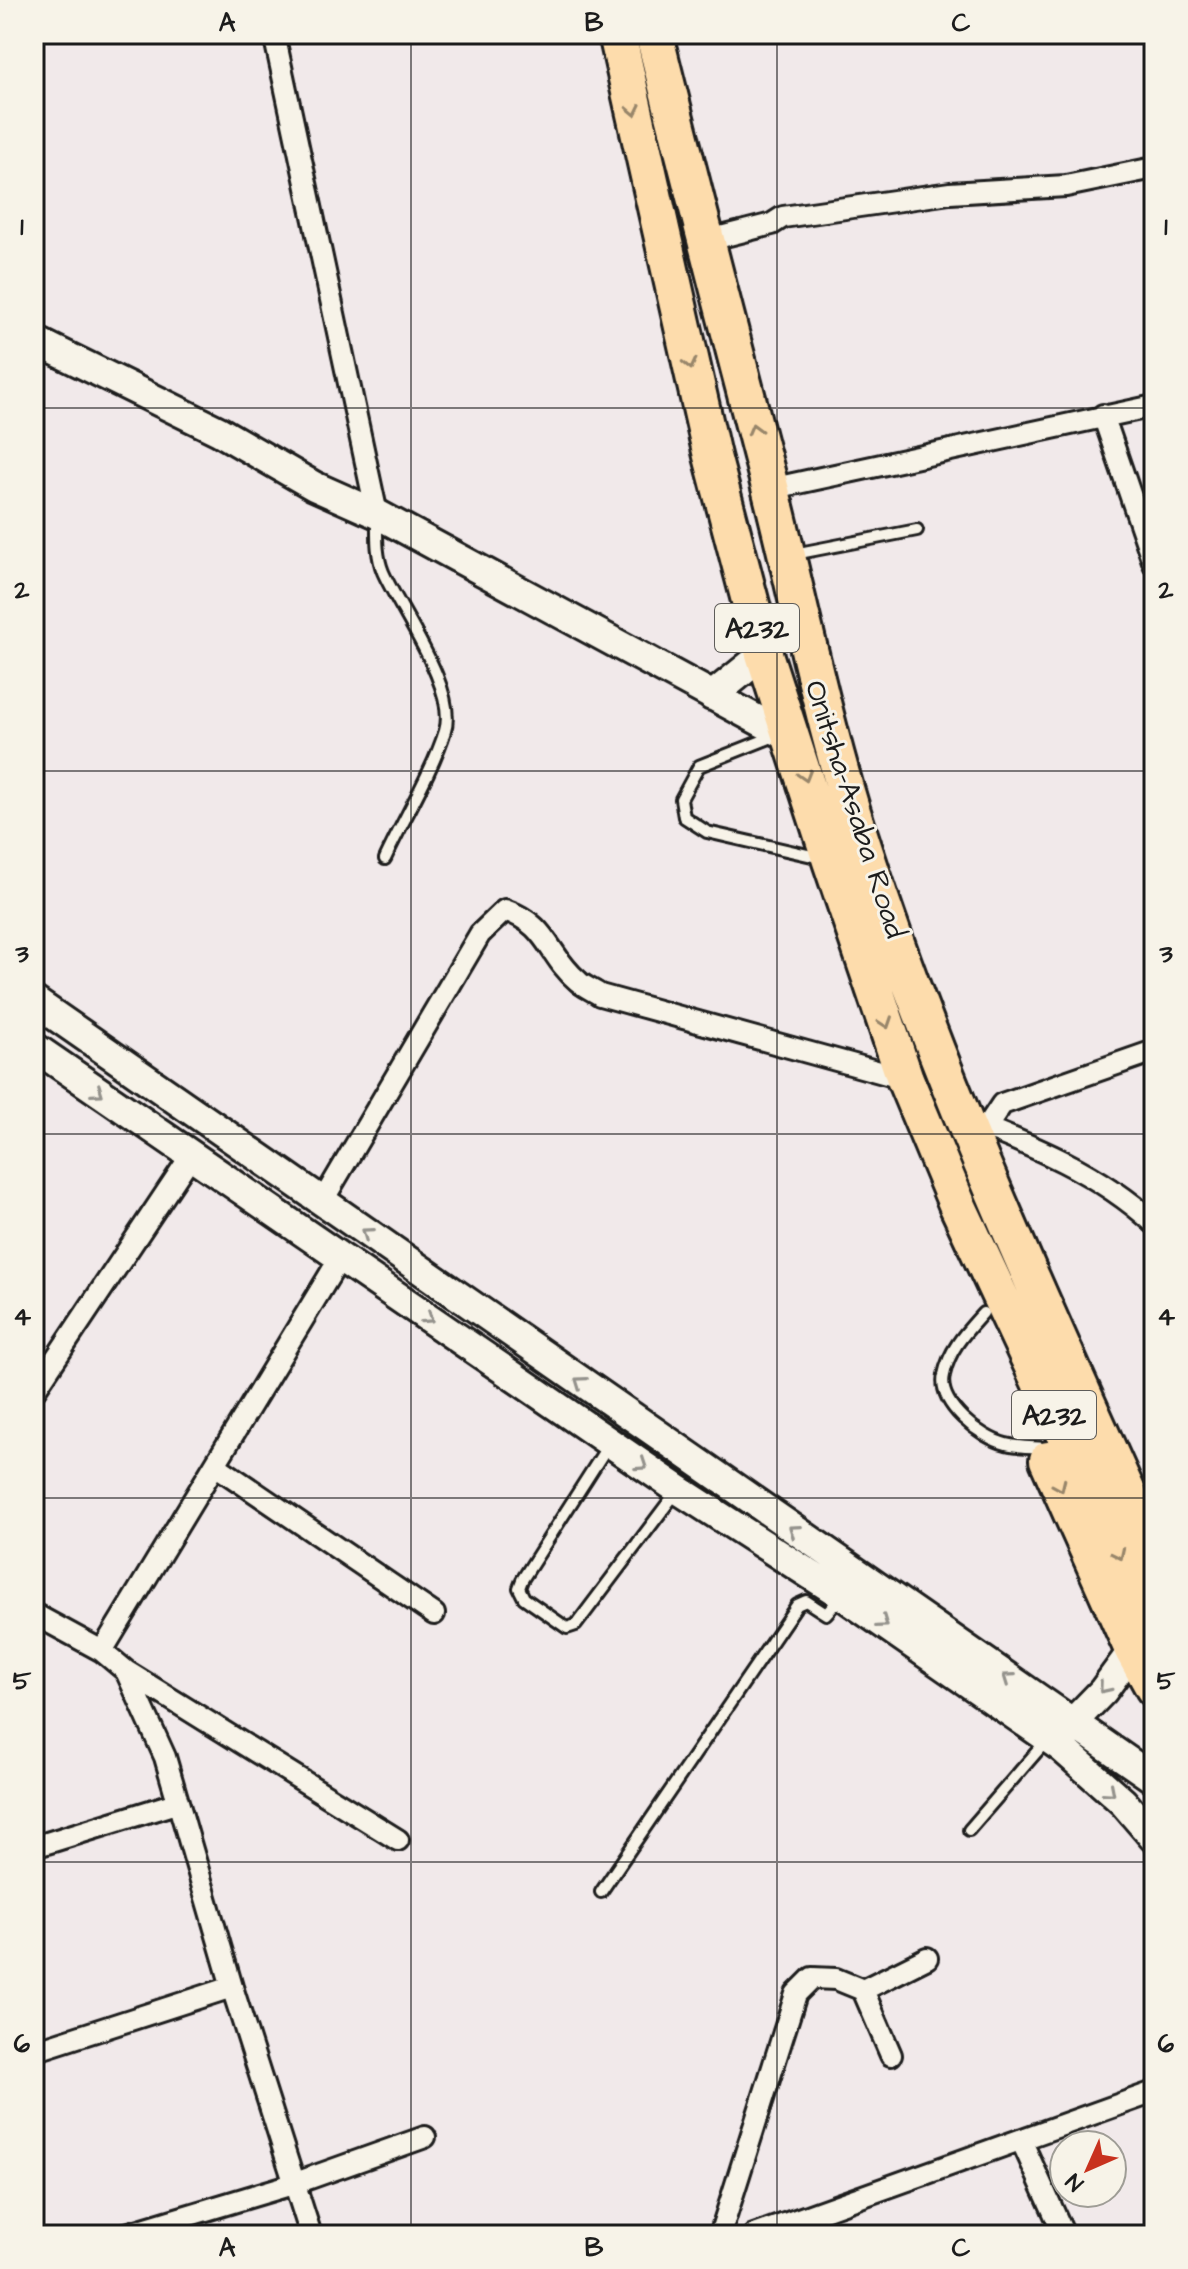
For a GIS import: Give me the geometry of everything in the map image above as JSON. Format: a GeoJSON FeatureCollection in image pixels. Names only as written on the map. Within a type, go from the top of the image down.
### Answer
{"type":"FeatureCollection","features":[{"type":"Feature","properties":{"kind":"highway","name":"A232"},"geometry":{"type":"LineString","coordinates":[[617,34],[678,311],[764,654],[788,736],[905,1079],[1144,1638]]}},
{"type":"Feature","properties":{"kind":"highway","name":"Onitsha-Asaba Road"},"geometry":{"type":"LineString","coordinates":[[654,34],[718,295],[770,489],[813,674],[865,854],[974,1122],[984,1171],[1154,1552]]}},
{"type":"Feature","properties":{"kind":"highway"},"geometry":{"type":"LineString","coordinates":[[678,311],[718,295]]}},
{"type":"Feature","properties":{"kind":"highway"},"geometry":{"type":"LineString","coordinates":[[984,1171],[1005,1190],[1048,1264],[1154,1492]]}},
{"type":"Feature","properties":{"kind":"highway"},"geometry":{"type":"LineString","coordinates":[[957,1204],[971,1275],[983,1313],[1043,1448],[1144,1638],[1154,1688]]}},
{"type":"Feature","properties":{"kind":"main road"},"geometry":{"type":"LineString","coordinates":[[34,340],[219,431],[314,486],[377,514],[788,736]]}},
{"type":"Feature","properties":{"kind":"main road"},"geometry":{"type":"LineString","coordinates":[[712,696],[764,654]]}},
{"type":"Feature","properties":{"kind":"main road"},"geometry":{"type":"LineString","coordinates":[[34,1001],[1154,1779]]}},
{"type":"Feature","properties":{"kind":"main road"},"geometry":{"type":"LineString","coordinates":[[34,1047],[190,1157],[679,1490],[842,1595],[1048,1739],[1123,1802],[1154,1838]]}},
{"type":"Feature","properties":{"kind":"main road"},"geometry":{"type":"LineString","coordinates":[[1072,1723],[1103,1691],[1144,1638]]}},
{"type":"Feature","properties":{"kind":"street"},"geometry":{"type":"LineString","coordinates":[[274,34],[377,514]]}},
{"type":"Feature","properties":{"kind":"street"},"geometry":{"type":"LineString","coordinates":[[705,241],[772,224],[783,217],[950,193],[1066,186],[1154,168]]}},
{"type":"Feature","properties":{"kind":"street"},"geometry":{"type":"LineString","coordinates":[[770,489],[1154,406]]}},
{"type":"Feature","properties":{"kind":"street"},"geometry":{"type":"LineString","coordinates":[[1103,415],[1154,564]]}},
{"type":"Feature","properties":{"kind":"street"},"geometry":{"type":"LineString","coordinates":[[322,1202],[480,934],[505,910],[524,916],[543,932],[577,981],[600,995],[905,1079]]}},
{"type":"Feature","properties":{"kind":"street"},"geometry":{"type":"LineString","coordinates":[[974,1122],[1002,1104],[1154,1051]]}},
{"type":"Feature","properties":{"kind":"street"},"geometry":{"type":"LineString","coordinates":[[974,1122],[1072,1164],[1123,1197],[1154,1223]]}},
{"type":"Feature","properties":{"kind":"street"},"geometry":{"type":"LineString","coordinates":[[34,1391],[41,1367],[190,1157]]}},
{"type":"Feature","properties":{"kind":"street"},"geometry":{"type":"LineString","coordinates":[[102,1651],[340,1258]]}},
{"type":"Feature","properties":{"kind":"street"},"geometry":{"type":"LineString","coordinates":[[215,1465],[434,1614]]}},
{"type":"Feature","properties":{"kind":"street"},"geometry":{"type":"LineString","coordinates":[[34,1614],[102,1651],[126,1671],[398,1840]]}},
{"type":"Feature","properties":{"kind":"street"},"geometry":{"type":"LineString","coordinates":[[126,1671],[165,1757],[232,1987],[311,2235]]}},
{"type":"Feature","properties":{"kind":"street"},"geometry":{"type":"LineString","coordinates":[[34,1847],[176,1803]]}},
{"type":"Feature","properties":{"kind":"street"},"geometry":{"type":"LineString","coordinates":[[863,1990],[927,1958]]}},
{"type":"Feature","properties":{"kind":"street"},"geometry":{"type":"LineString","coordinates":[[720,2235],[796,1994],[812,1978],[836,1979],[863,1990],[891,2055]]}},
{"type":"Feature","properties":{"kind":"street"},"geometry":{"type":"LineString","coordinates":[[34,2051],[232,1987]]}},
{"type":"Feature","properties":{"kind":"street"},"geometry":{"type":"LineString","coordinates":[[754,2235],[1022,2142],[1154,2092]]}},
{"type":"Feature","properties":{"kind":"street"},"geometry":{"type":"LineString","coordinates":[[123,2235],[293,2184],[425,2137]]}},
{"type":"Feature","properties":{"kind":"street"},"geometry":{"type":"LineString","coordinates":[[1022,2142],[1064,2235]]}},
{"type":"Feature","properties":{"kind":"lane"},"geometry":{"type":"LineString","coordinates":[[377,514],[377,549],[382,570],[432,667],[445,703],[446,716],[446,729],[385,859]]}},
{"type":"Feature","properties":{"kind":"lane"},"geometry":{"type":"LineString","coordinates":[[786,556],[917,530]]}},
{"type":"Feature","properties":{"kind":"lane"},"geometry":{"type":"LineString","coordinates":[[788,736],[699,766],[681,799],[684,817],[707,832],[831,861]]}},
{"type":"Feature","properties":{"kind":"lane"},"geometry":{"type":"LineString","coordinates":[[983,1313],[956,1344],[943,1377],[946,1394],[959,1413],[1004,1444],[1043,1448]]}},
{"type":"Feature","properties":{"kind":"lane"},"geometry":{"type":"LineString","coordinates":[[610,1443],[519,1588],[524,1598],[567,1628],[584,1618],[679,1490]]}},
{"type":"Feature","properties":{"kind":"lane"},"geometry":{"type":"LineString","coordinates":[[601,1892],[797,1605],[806,1601],[826,1614],[842,1595]]}},
{"type":"Feature","properties":{"kind":"lane"},"geometry":{"type":"LineString","coordinates":[[969,1830],[1048,1739]]}}]}
